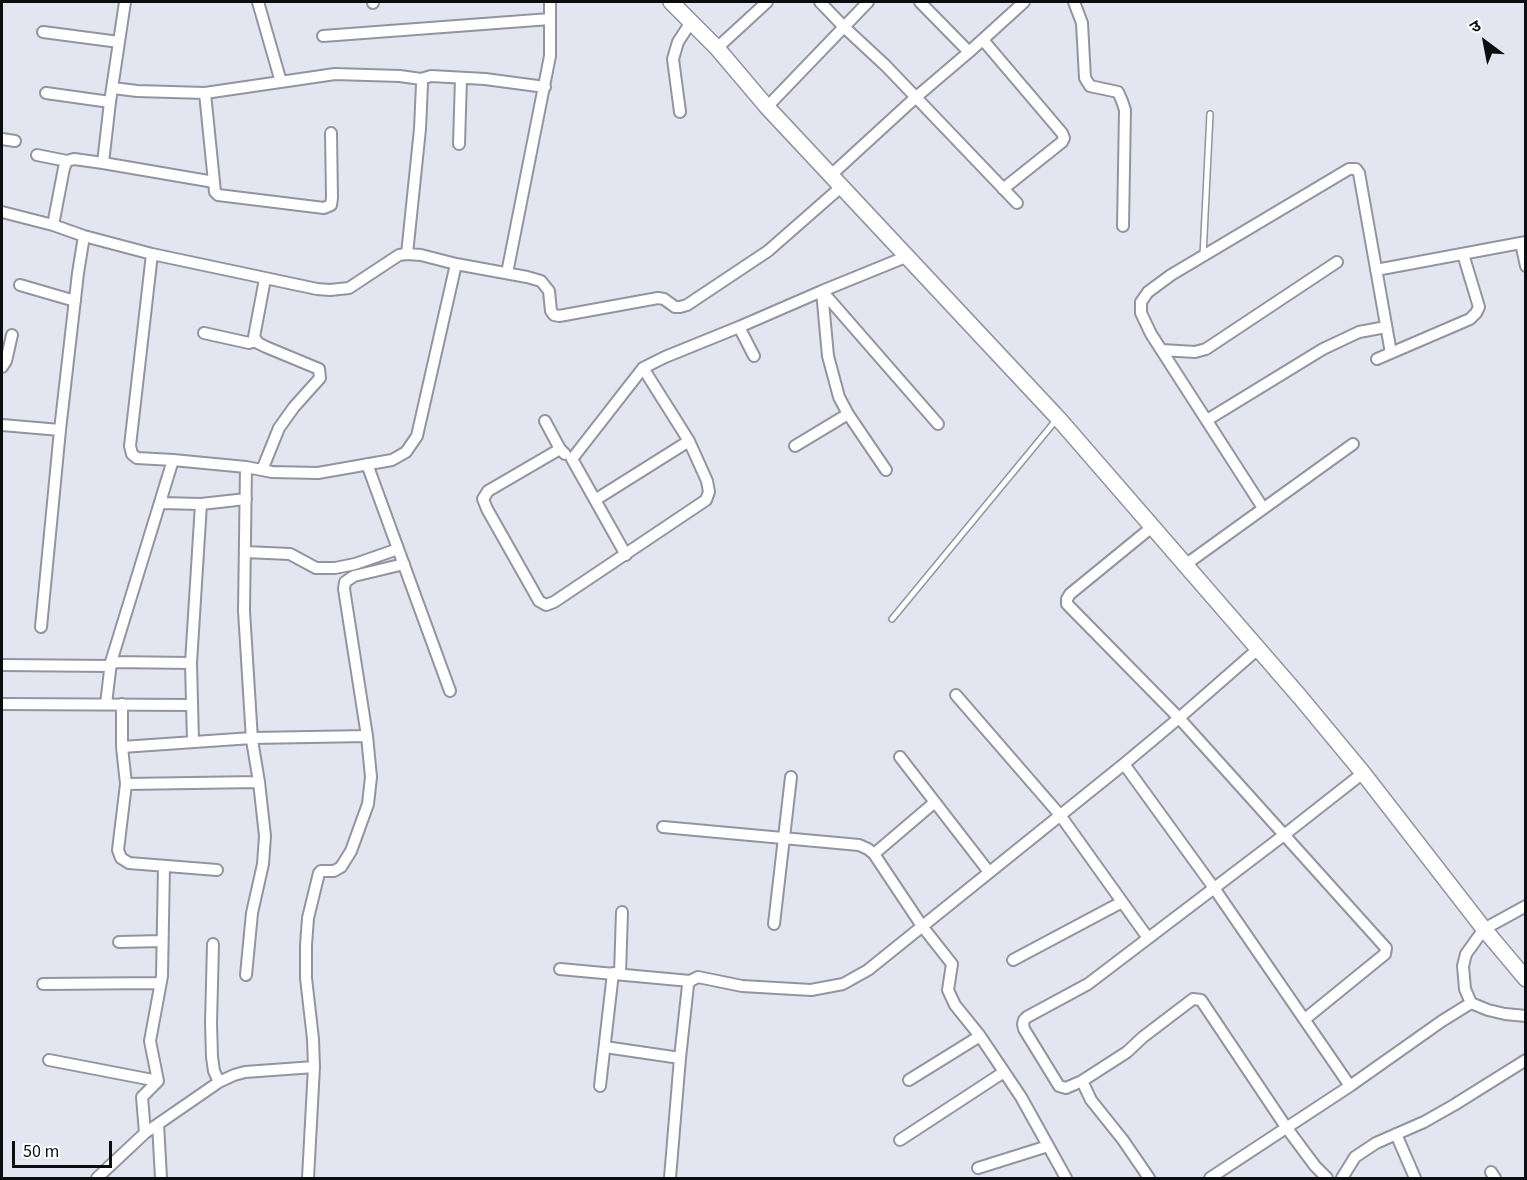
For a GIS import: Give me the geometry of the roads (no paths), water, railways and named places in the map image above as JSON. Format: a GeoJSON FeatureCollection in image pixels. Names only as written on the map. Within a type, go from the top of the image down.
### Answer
{"type":"FeatureCollection","features":[{"type":"Feature","properties":{"kind":"main road"},"geometry":{"type":"LineString","coordinates":[[670,2],[717,48],[767,107],[1058,418],[1363,773],[1484,929],[1526,979]]}},
{"type":"Feature","properties":{"kind":"street"},"geometry":{"type":"LineString","coordinates":[[102,163],[125,2]]}},
{"type":"Feature","properties":{"kind":"street"},"geometry":{"type":"LineString","coordinates":[[258,2],[281,81]]}},
{"type":"Feature","properties":{"kind":"street"},"geometry":{"type":"LineString","coordinates":[[507,273],[550,56],[550,2]]}},
{"type":"Feature","properties":{"kind":"street"},"geometry":{"type":"LineString","coordinates":[[717,48],[767,2]]}},
{"type":"Feature","properties":{"kind":"street"},"geometry":{"type":"LineString","coordinates":[[820,2],[886,66],[1017,203]]}},
{"type":"Feature","properties":{"kind":"street"},"geometry":{"type":"LineString","coordinates":[[767,107],[868,2]]}},
{"type":"Feature","properties":{"kind":"street"},"geometry":{"type":"LineString","coordinates":[[920,2],[969,52]]}},
{"type":"Feature","properties":{"kind":"street"},"geometry":{"type":"LineString","coordinates":[[2,212],[152,254],[317,289],[349,288],[399,255],[407,254],[541,281],[549,291],[550,311],[559,316],[658,298],[664,299],[675,307],[680,307],[687,305],[768,251],[915,98],[1024,2]]}},
{"type":"Feature","properties":{"kind":"street"},"geometry":{"type":"LineString","coordinates":[[1074,2],[1082,23],[1085,78],[1090,86],[1118,92],[1125,110],[1123,226]]}},
{"type":"Feature","properties":{"kind":"street"},"geometry":{"type":"LineString","coordinates":[[323,36],[550,19]]}},
{"type":"Feature","properties":{"kind":"street"},"geometry":{"type":"LineString","coordinates":[[680,112],[673,59],[678,42],[691,22]]}},
{"type":"Feature","properties":{"kind":"street"},"geometry":{"type":"LineString","coordinates":[[43,32],[119,42]]}},
{"type":"Feature","properties":{"kind":"street"},"geometry":{"type":"LineString","coordinates":[[983,40],[1064,138],[1003,189]]}},
{"type":"Feature","properties":{"kind":"street"},"geometry":{"type":"LineString","coordinates":[[113,88],[137,92],[205,93],[335,74],[400,76],[421,80],[431,76],[485,79],[544,87]]}},
{"type":"Feature","properties":{"kind":"street"},"geometry":{"type":"LineString","coordinates":[[459,144],[461,78]]}},
{"type":"Feature","properties":{"kind":"street"},"geometry":{"type":"LineString","coordinates":[[407,254],[420,129],[421,80]]}},
{"type":"Feature","properties":{"kind":"street"},"geometry":{"type":"LineString","coordinates":[[46,93],[110,102]]}},
{"type":"Feature","properties":{"kind":"street"},"geometry":{"type":"LineString","coordinates":[[205,93],[215,192],[218,195],[324,208],[331,205],[331,132]]}},
{"type":"Feature","properties":{"kind":"street"},"geometry":{"type":"LineString","coordinates":[[2,139],[15,141]]}},
{"type":"Feature","properties":{"kind":"street"},"geometry":{"type":"LineString","coordinates":[[37,155],[102,163],[214,182]]}},
{"type":"Feature","properties":{"kind":"street"},"geometry":{"type":"LineString","coordinates":[[53,225],[67,160]]}},
{"type":"Feature","properties":{"kind":"street"},"geometry":{"type":"LineString","coordinates":[[1263,508],[1151,334],[1141,313],[1141,302],[1148,292],[1171,275],[1353,168],[1359,173],[1391,353]]}},
{"type":"Feature","properties":{"kind":"street"},"geometry":{"type":"LineString","coordinates":[[41,627],[60,430],[84,236]]}},
{"type":"Feature","properties":{"kind":"street"},"geometry":{"type":"LineString","coordinates":[[1376,270],[1523,242],[1526,266]]}},
{"type":"Feature","properties":{"kind":"street"},"geometry":{"type":"LineString","coordinates":[[152,254],[130,446],[132,454],[137,458],[246,467],[272,472],[318,473],[392,459],[406,452],[417,436],[456,264]]}},
{"type":"Feature","properties":{"kind":"street"},"geometry":{"type":"LineString","coordinates":[[1377,359],[1470,319],[1476,313],[1479,307],[1463,254]]}},
{"type":"Feature","properties":{"kind":"street"},"geometry":{"type":"LineString","coordinates":[[572,459],[643,368],[908,256]]}},
{"type":"Feature","properties":{"kind":"street"},"geometry":{"type":"LineString","coordinates":[[1162,351],[1195,352],[1206,349],[1337,262]]}},
{"type":"Feature","properties":{"kind":"street"},"geometry":{"type":"LineString","coordinates":[[262,470],[279,428],[294,406],[320,378],[319,369],[266,348],[256,341],[265,279]]}},
{"type":"Feature","properties":{"kind":"street"},"geometry":{"type":"LineString","coordinates":[[20,285],[75,301]]}},
{"type":"Feature","properties":{"kind":"street"},"geometry":{"type":"LineString","coordinates":[[822,291],[828,356],[839,397],[886,470]]}},
{"type":"Feature","properties":{"kind":"street"},"geometry":{"type":"LineString","coordinates":[[822,291],[938,424]]}},
{"type":"Feature","properties":{"kind":"street"},"geometry":{"type":"LineString","coordinates":[[739,327],[754,356]]}},
{"type":"Feature","properties":{"kind":"street"},"geometry":{"type":"LineString","coordinates":[[1207,420],[1323,349],[1359,332],[1386,327]]}},
{"type":"Feature","properties":{"kind":"street"},"geometry":{"type":"LineString","coordinates":[[204,333],[249,343],[256,341]]}},
{"type":"Feature","properties":{"kind":"street"},"geometry":{"type":"LineString","coordinates":[[2,367],[6,361],[12,335]]}},
{"type":"Feature","properties":{"kind":"street"},"geometry":{"type":"LineString","coordinates":[[560,449],[488,491],[483,499],[539,601],[546,605],[626,555],[706,500],[709,492],[707,481],[689,441],[643,368]]}},
{"type":"Feature","properties":{"kind":"street"},"geometry":{"type":"LineString","coordinates":[[795,446],[848,414]]}},
{"type":"Feature","properties":{"kind":"street"},"geometry":{"type":"LineString","coordinates":[[545,421],[560,449],[572,459],[626,555]]}},
{"type":"Feature","properties":{"kind":"street"},"geometry":{"type":"LineString","coordinates":[[2,424],[60,430]]}},
{"type":"Feature","properties":{"kind":"street"},"geometry":{"type":"LineString","coordinates":[[595,500],[689,441]]}},
{"type":"Feature","properties":{"kind":"street"},"geometry":{"type":"LineString","coordinates":[[1185,564],[1353,444]]}},
{"type":"Feature","properties":{"kind":"street"},"geometry":{"type":"LineString","coordinates":[[106,704],[111,664],[173,460]]}},
{"type":"Feature","properties":{"kind":"street"},"geometry":{"type":"LineString","coordinates":[[367,464],[450,691]]}},
{"type":"Feature","properties":{"kind":"street"},"geometry":{"type":"LineString","coordinates":[[246,467],[244,611],[252,738],[265,836],[263,864],[252,914],[246,975]]}},
{"type":"Feature","properties":{"kind":"street"},"geometry":{"type":"LineString","coordinates":[[160,503],[201,504],[246,499]]}},
{"type":"Feature","properties":{"kind":"street"},"geometry":{"type":"LineString","coordinates":[[193,742],[190,663],[201,504]]}},
{"type":"Feature","properties":{"kind":"street"},"geometry":{"type":"LineString","coordinates":[[1152,527],[1070,594],[1066,599],[1067,604],[1179,718],[1386,948],[1385,954],[1305,1019]]}},
{"type":"Feature","properties":{"kind":"street"},"geometry":{"type":"LineString","coordinates":[[244,552],[290,554],[316,568],[335,568],[356,564],[398,549]]}},
{"type":"Feature","properties":{"kind":"street"},"geometry":{"type":"LineString","coordinates":[[308,1179],[314,1067],[306,978],[308,918],[319,873],[334,871],[341,867],[351,851],[368,804],[370,777],[367,736],[344,589],[345,582],[354,576],[404,564]]}},
{"type":"Feature","properties":{"kind":"street"},"geometry":{"type":"LineString","coordinates":[[560,969],[690,981],[698,977],[742,986],[811,990],[843,984],[868,970],[1124,764],[1258,649]]}},
{"type":"Feature","properties":{"kind":"street"},"geometry":{"type":"LineString","coordinates":[[2,665],[190,663]]}},
{"type":"Feature","properties":{"kind":"street"},"geometry":{"type":"LineString","coordinates":[[956,695],[1060,815],[1148,938]]}},
{"type":"Feature","properties":{"kind":"street"},"geometry":{"type":"LineString","coordinates":[[2,704],[192,705]]}},
{"type":"Feature","properties":{"kind":"street"},"geometry":{"type":"LineString","coordinates":[[122,704],[122,747],[126,784],[118,850],[121,858],[129,863],[217,870]]}},
{"type":"Feature","properties":{"kind":"street"},"geometry":{"type":"LineString","coordinates":[[122,747],[252,738],[367,736]]}},
{"type":"Feature","properties":{"kind":"street"},"geometry":{"type":"LineString","coordinates":[[900,757],[989,872]]}},
{"type":"Feature","properties":{"kind":"street"},"geometry":{"type":"LineString","coordinates":[[1124,764],[1214,888],[1350,1086]]}},
{"type":"Feature","properties":{"kind":"street"},"geometry":{"type":"LineString","coordinates":[[1328,1179],[1315,1166],[1286,1127],[1201,1000],[1193,999],[1127,1052],[1082,1081],[1066,1088],[1059,1086],[1023,1024],[1024,1020],[1088,984],[1363,773]]}},
{"type":"Feature","properties":{"kind":"street"},"geometry":{"type":"LineString","coordinates":[[774,924],[791,777]]}},
{"type":"Feature","properties":{"kind":"street"},"geometry":{"type":"LineString","coordinates":[[126,784],[259,782]]}},
{"type":"Feature","properties":{"kind":"street"},"geometry":{"type":"LineString","coordinates":[[873,854],[935,802]]}},
{"type":"Feature","properties":{"kind":"street"},"geometry":{"type":"LineString","coordinates":[[663,827],[859,845],[868,849],[951,964],[948,990],[955,1005],[980,1036],[1021,1097],[1066,1179]]}},
{"type":"Feature","properties":{"kind":"street"},"geometry":{"type":"LineString","coordinates":[[158,1081],[150,1041],[162,976],[164,866]]}},
{"type":"Feature","properties":{"kind":"street"},"geometry":{"type":"LineString","coordinates":[[1013,960],[1122,902]]}},
{"type":"Feature","properties":{"kind":"street"},"geometry":{"type":"LineString","coordinates":[[1526,906],[1484,929],[1466,954],[1463,966],[1465,989],[1471,1003],[1488,1010],[1526,1016]]}},
{"type":"Feature","properties":{"kind":"street"},"geometry":{"type":"LineString","coordinates":[[600,1086],[622,912]]}},
{"type":"Feature","properties":{"kind":"street"},"geometry":{"type":"LineString","coordinates":[[119,942],[162,941]]}},
{"type":"Feature","properties":{"kind":"street"},"geometry":{"type":"LineString","coordinates":[[213,944],[212,1057],[214,1071],[219,1082]]}},
{"type":"Feature","properties":{"kind":"street"},"geometry":{"type":"LineString","coordinates":[[670,1179],[680,1058],[690,981]]}},
{"type":"Feature","properties":{"kind":"street"},"geometry":{"type":"LineString","coordinates":[[43,984],[160,983]]}},
{"type":"Feature","properties":{"kind":"street"},"geometry":{"type":"LineString","coordinates":[[1210,1179],[1471,1003]]}},
{"type":"Feature","properties":{"kind":"street"},"geometry":{"type":"LineString","coordinates":[[909,1080],[980,1036]]}},
{"type":"Feature","properties":{"kind":"street"},"geometry":{"type":"LineString","coordinates":[[605,1047],[680,1058]]}},
{"type":"Feature","properties":{"kind":"street"},"geometry":{"type":"LineString","coordinates":[[49,1060],[158,1081]]}},
{"type":"Feature","properties":{"kind":"street"},"geometry":{"type":"LineString","coordinates":[[1342,1179],[1355,1157],[1376,1143],[1424,1122],[1526,1060]]}},
{"type":"Feature","properties":{"kind":"street"},"geometry":{"type":"LineString","coordinates":[[97,1179],[145,1133],[219,1082],[245,1072],[314,1067]]}},
{"type":"Feature","properties":{"kind":"street"},"geometry":{"type":"LineString","coordinates":[[900,1140],[1004,1072]]}},
{"type":"Feature","properties":{"kind":"street"},"geometry":{"type":"LineString","coordinates":[[145,1133],[142,1097],[158,1081]]}},
{"type":"Feature","properties":{"kind":"street"},"geometry":{"type":"LineString","coordinates":[[1082,1081],[1091,1100],[1123,1140],[1149,1179]]}},
{"type":"Feature","properties":{"kind":"street"},"geometry":{"type":"LineString","coordinates":[[158,1124],[161,1179]]}},
{"type":"Feature","properties":{"kind":"street"},"geometry":{"type":"LineString","coordinates":[[1396,1134],[1415,1179]]}},
{"type":"Feature","properties":{"kind":"street"},"geometry":{"type":"LineString","coordinates":[[978,1168],[1048,1146]]}},
{"type":"Feature","properties":{"kind":"street"},"geometry":{"type":"LineString","coordinates":[[108,1168],[113,1179]]}},
{"type":"Feature","properties":{"kind":"lane"},"geometry":{"type":"LineString","coordinates":[[1203,256],[1210,114]]}},
{"type":"Feature","properties":{"kind":"lane"},"geometry":{"type":"LineString","coordinates":[[892,619],[1058,418]]}}]}
